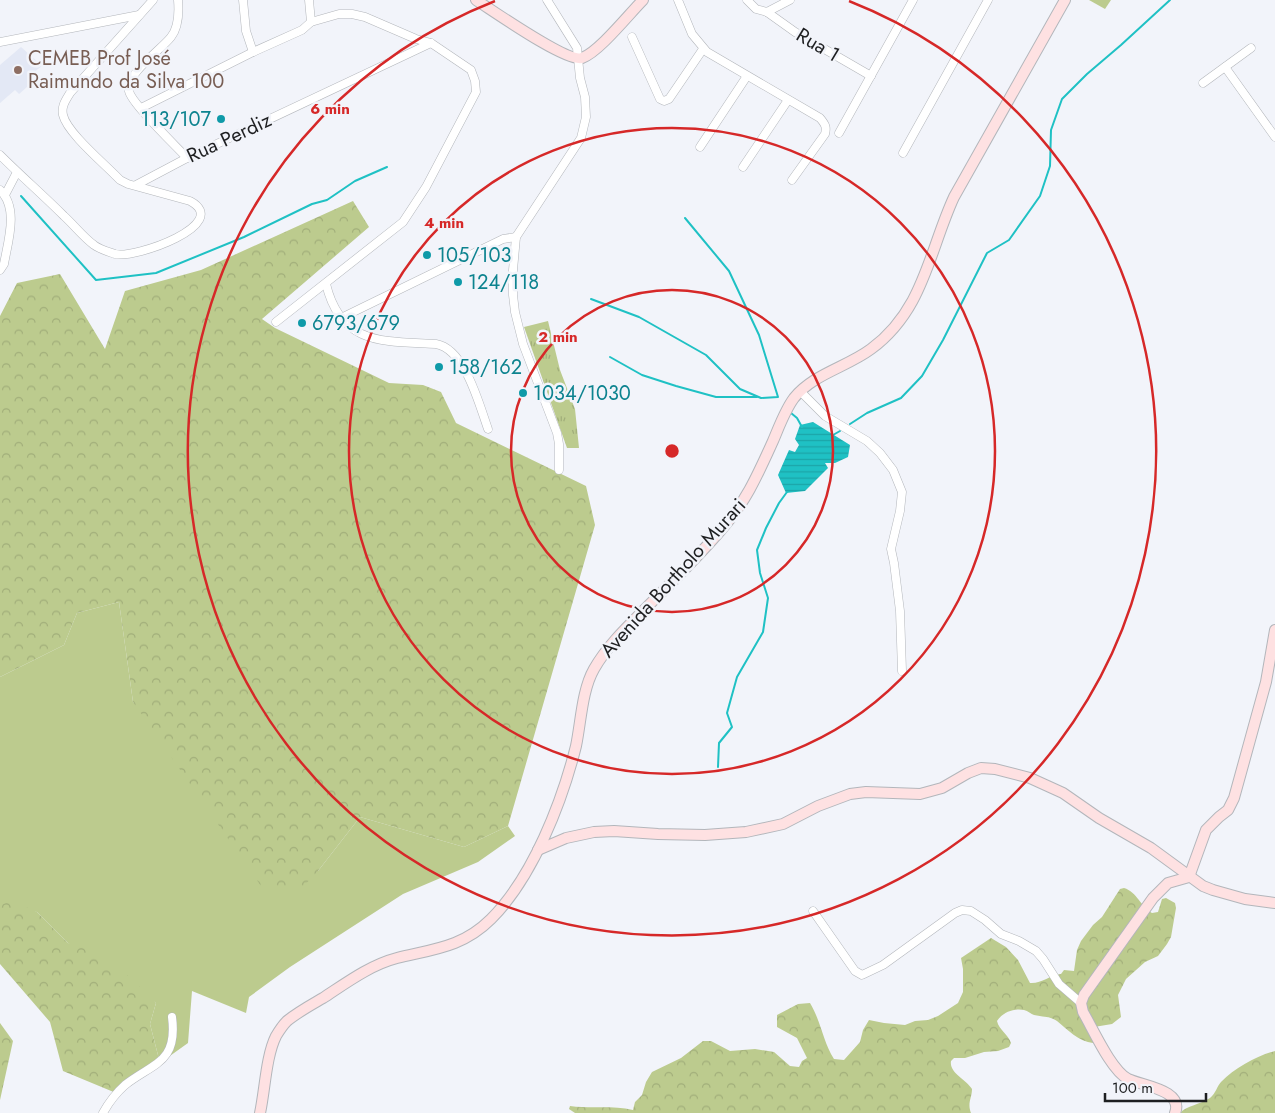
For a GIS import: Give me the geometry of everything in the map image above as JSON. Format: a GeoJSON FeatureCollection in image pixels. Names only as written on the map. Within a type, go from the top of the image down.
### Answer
{"type":"FeatureCollection","features":[{"type":"Feature","properties":{"kind":"street"},"geometry":{"type":"LineString","coordinates":[[0,155],[95,246],[116,254],[133,254],[148,250],[178,236],[200,222],[202,216],[196,204],[120,180],[71,131],[63,113],[64,103],[70,93],[153,0]]}},
{"type":"Feature","properties":{"kind":"street"},"geometry":{"type":"LineString","coordinates":[[178,0],[178,19],[171,37],[145,62],[130,84],[129,91],[132,98],[187,158]]}},
{"type":"Feature","properties":{"kind":"street"},"geometry":{"type":"LineString","coordinates":[[243,0],[246,31],[253,52]]}},
{"type":"Feature","properties":{"kind":"street"},"geometry":{"type":"LineString","coordinates":[[309,0],[311,22]]}},
{"type":"Feature","properties":{"kind":"street"},"geometry":{"type":"LineString","coordinates":[[476,0],[548,46],[570,57],[582,57],[597,48],[643,0]]}},
{"type":"Feature","properties":{"kind":"street"},"geometry":{"type":"LineString","coordinates":[[547,0],[582,57],[580,78],[586,106],[586,117],[578,143],[516,238],[513,270],[515,312],[523,344],[557,433],[559,470]]}},
{"type":"Feature","properties":{"kind":"street"},"geometry":{"type":"LineString","coordinates":[[678,0],[692,34],[704,49],[716,58],[820,118],[827,128],[825,134],[792,180]]}},
{"type":"Feature","properties":{"kind":"street","name":"Rua 1"},"geometry":{"type":"LineString","coordinates":[[747,0],[756,9],[767,12],[795,32],[870,76]]}},
{"type":"Feature","properties":{"kind":"street"},"geometry":{"type":"LineString","coordinates":[[767,12],[790,0]]}},
{"type":"Feature","properties":{"kind":"street"},"geometry":{"type":"LineString","coordinates":[[839,133],[913,0]]}},
{"type":"Feature","properties":{"kind":"street"},"geometry":{"type":"LineString","coordinates":[[903,152],[988,0]]}},
{"type":"Feature","properties":{"kind":"street","name":"Avenida Bortholo Murari"},"geometry":{"type":"LineString","coordinates":[[260,1113],[271,1048],[275,1037],[288,1020],[374,967],[392,960],[449,946],[473,933],[488,922],[504,904],[538,850],[564,785],[576,744],[593,670],[624,630],[724,526],[751,490],[788,408],[800,392],[818,378],[843,366],[870,349],[882,340],[901,318],[924,279],[947,212],[966,174],[1065,0]]}},
{"type":"Feature","properties":{"kind":"street"},"geometry":{"type":"LineString","coordinates":[[0,42],[139,14]]}},
{"type":"Feature","properties":{"kind":"street"},"geometry":{"type":"LineString","coordinates":[[141,108],[253,52],[302,30],[311,22],[339,14],[365,17],[416,39],[431,43],[471,70],[476,92],[426,187],[402,222],[276,322]]}},
{"type":"Feature","properties":{"kind":"street"},"geometry":{"type":"LineString","coordinates":[[632,36],[660,99],[664,102],[669,99],[704,49]]}},
{"type":"Feature","properties":{"kind":"street","name":"Rua Perdiz"},"geometry":{"type":"LineString","coordinates":[[136,185],[187,158],[431,43]]}},
{"type":"Feature","properties":{"kind":"street"},"geometry":{"type":"LineString","coordinates":[[1203,83],[1251,48]]}},
{"type":"Feature","properties":{"kind":"street"},"geometry":{"type":"LineString","coordinates":[[1225,66],[1275,137]]}},
{"type":"Feature","properties":{"kind":"street"},"geometry":{"type":"LineString","coordinates":[[700,147],[747,76]]}},
{"type":"Feature","properties":{"kind":"street"},"geometry":{"type":"LineString","coordinates":[[744,167],[788,100]]}},
{"type":"Feature","properties":{"kind":"street"},"geometry":{"type":"LineString","coordinates":[[0,270],[4,264],[10,219],[10,205],[3,193],[18,172]]}},
{"type":"Feature","properties":{"kind":"street"},"geometry":{"type":"LineString","coordinates":[[341,318],[503,239],[516,238]]}},
{"type":"Feature","properties":{"kind":"street"},"geometry":{"type":"LineString","coordinates":[[326,284],[333,304],[341,318],[367,338],[444,345],[450,350],[465,368],[488,429]]}},
{"type":"Feature","properties":{"kind":"street"},"geometry":{"type":"LineString","coordinates":[[800,392],[825,416],[867,441],[880,453],[893,470],[902,492],[900,511],[890,549],[894,563],[900,611],[902,671]]}},
{"type":"Feature","properties":{"kind":"street"},"geometry":{"type":"LineString","coordinates":[[1189,877],[1206,830],[1228,810],[1234,798],[1266,682],[1275,630]]}},
{"type":"Feature","properties":{"kind":"street"},"geometry":{"type":"LineString","coordinates":[[538,850],[566,838],[594,832],[614,831],[705,835],[746,832],[782,824],[818,806],[850,794],[866,792],[920,794],[942,788],[981,768],[995,769],[1030,778],[1063,794],[1099,818],[1151,848],[1189,877],[1213,890],[1244,899],[1275,903]]}},
{"type":"Feature","properties":{"kind":"street"},"geometry":{"type":"LineString","coordinates":[[1175,1113],[1177,1108],[1176,1100],[1169,1094],[1127,1078],[1115,1068],[1083,1012],[1081,1003],[1153,898],[1168,883],[1189,877]]}},
{"type":"Feature","properties":{"kind":"street"},"geometry":{"type":"LineString","coordinates":[[813,911],[854,971],[862,975],[883,964],[955,913],[962,910],[971,911],[1001,934],[1024,944],[1036,952],[1043,959],[1059,984],[1081,1003]]}},
{"type":"Feature","properties":{"kind":"street"},"geometry":{"type":"LineString","coordinates":[[103,1113],[116,1093],[160,1063],[166,1055],[174,1030],[172,1017]]}},
{"type":"Feature","properties":{"kind":"shaded area","name":"CEMEB Prof José Raimundo da Silva 100"},"geometry":{"type":"Polygon","coordinates":[[[21,47],[42,66],[30,75],[35,80],[19,94],[15,90],[0,103],[0,65],[21,47]]]}},
{"type":"Feature","properties":{"kind":"green space"},"geometry":{"type":"Polygon","coordinates":[[[1089,0],[1111,0],[1105,9],[1089,0]]]}},
{"type":"Feature","properties":{"kind":"green space"},"geometry":{"type":"Polygon","coordinates":[[[353,201],[369,227],[262,319],[275,328],[389,383],[423,385],[441,392],[456,423],[586,486],[595,525],[508,826],[464,847],[360,817],[318,871],[299,891],[263,889],[133,702],[119,602],[77,613],[64,645],[0,677],[0,316],[17,283],[60,274],[105,349],[125,291],[201,270],[353,201]]]}},
{"type":"Feature","properties":{"kind":"green space"},"geometry":{"type":"Polygon","coordinates":[[[548,321],[560,370],[575,409],[579,448],[567,448],[524,327],[548,321]]]}},
{"type":"Feature","properties":{"kind":"green space"},"geometry":{"type":"Polygon","coordinates":[[[119,602],[133,702],[318,871],[360,817],[464,847],[508,826],[515,836],[478,862],[403,894],[290,967],[249,997],[246,1013],[192,991],[188,1043],[160,1063],[150,1024],[156,1003],[68,943],[37,912],[0,906],[0,677],[64,645],[77,613],[119,602]]]}},
{"type":"Feature","properties":{"kind":"green space"},"geometry":{"type":"Polygon","coordinates":[[[1124,888],[1132,893],[1152,913],[1158,912],[1162,899],[1166,898],[1175,903],[1176,908],[1171,937],[1167,944],[1158,956],[1145,962],[1126,979],[1118,995],[1121,1017],[1112,1024],[1094,1027],[1095,1040],[1093,1043],[1078,1038],[1052,1018],[1034,1015],[1025,1010],[1013,1010],[1006,1013],[997,1021],[1010,1040],[1009,1047],[965,1058],[954,1058],[951,1061],[955,1072],[972,1089],[971,1113],[575,1113],[569,1109],[570,1106],[633,1110],[635,1102],[642,1095],[646,1082],[652,1072],[681,1058],[703,1041],[711,1041],[730,1051],[755,1049],[774,1052],[790,1066],[799,1067],[802,1061],[807,1058],[797,1038],[777,1027],[777,1015],[798,1004],[810,1003],[834,1059],[844,1060],[860,1042],[863,1030],[869,1020],[905,1025],[938,1016],[958,1003],[963,992],[961,958],[991,938],[1006,947],[1018,960],[1030,983],[1061,974],[1064,970],[1074,971],[1077,950],[1081,941],[1093,925],[1102,917],[1120,889],[1124,888]]]}},
{"type":"Feature","properties":{"kind":"green space"},"geometry":{"type":"Polygon","coordinates":[[[12,901],[37,912],[68,943],[90,949],[130,977],[156,1003],[150,1024],[160,1063],[116,1093],[63,1071],[50,1022],[0,964],[0,905],[12,901]]]}},
{"type":"Feature","properties":{"kind":"green space"},"geometry":{"type":"Polygon","coordinates":[[[0,1023],[13,1041],[0,1100],[0,1023]]]}},
{"type":"Feature","properties":{"kind":"green space"},"geometry":{"type":"Polygon","coordinates":[[[1275,1051],[1275,1113],[1180,1113],[1210,1098],[1221,1082],[1239,1067],[1253,1059],[1275,1051]]]}},
{"type":"Feature","properties":{"kind":"water"},"geometry":{"type":"Polygon","coordinates":[[[813,422],[850,445],[848,457],[835,463],[825,463],[828,468],[805,491],[786,493],[778,475],[789,450],[795,452],[799,445],[795,439],[800,425],[813,422]]]}},
{"type":"Feature","properties":{"kind":"waterway"},"geometry":{"type":"LineString","coordinates":[[850,424],[867,413],[901,398],[922,376],[943,340],[987,253],[1009,240],[1040,196],[1050,166],[1051,130],[1062,99],[1087,74],[1170,0]]}},
{"type":"Feature","properties":{"kind":"waterway"},"geometry":{"type":"LineString","coordinates":[[21,196],[96,280],[156,273],[244,237],[312,204],[327,200],[355,181],[387,167]]}},
{"type":"Feature","properties":{"kind":"waterway"},"geometry":{"type":"LineString","coordinates":[[591,299],[639,317],[706,355],[740,389],[761,398],[778,397],[759,335],[729,271],[685,218]]}},
{"type":"Feature","properties":{"kind":"waterway"},"geometry":{"type":"LineString","coordinates":[[610,357],[642,375],[716,397],[757,397]]}},
{"type":"Feature","properties":{"kind":"waterway"},"geometry":{"type":"LineString","coordinates":[[791,413],[797,418],[802,427]]}},
{"type":"Feature","properties":{"kind":"waterway"},"geometry":{"type":"LineString","coordinates":[[833,435],[840,431]]}},
{"type":"Feature","properties":{"kind":"waterway"},"geometry":{"type":"LineString","coordinates":[[718,767],[719,743],[732,727],[727,713],[737,677],[763,632],[768,598],[760,573],[757,550],[766,528],[787,492]]}},
{"type":"Feature","properties":{"kind":"place","name":"CEMEB Prof José Raimundo da Silva 100"},"geometry":{"type":"Point","coordinates":[18,70]}},
{"type":"Feature","properties":{"kind":"place","name":"113/107"},"geometry":{"type":"Point","coordinates":[221,119]}},
{"type":"Feature","properties":{"kind":"place","name":"105/103"},"geometry":{"type":"Point","coordinates":[427,255]}},
{"type":"Feature","properties":{"kind":"place","name":"124/118"},"geometry":{"type":"Point","coordinates":[458,282]}},
{"type":"Feature","properties":{"kind":"place","name":"6793/679"},"geometry":{"type":"Point","coordinates":[302,323]}},
{"type":"Feature","properties":{"kind":"place","name":"158/162"},"geometry":{"type":"Point","coordinates":[439,367]}},
{"type":"Feature","properties":{"kind":"place","name":"1034/1030"},"geometry":{"type":"Point","coordinates":[523,393]}}]}
